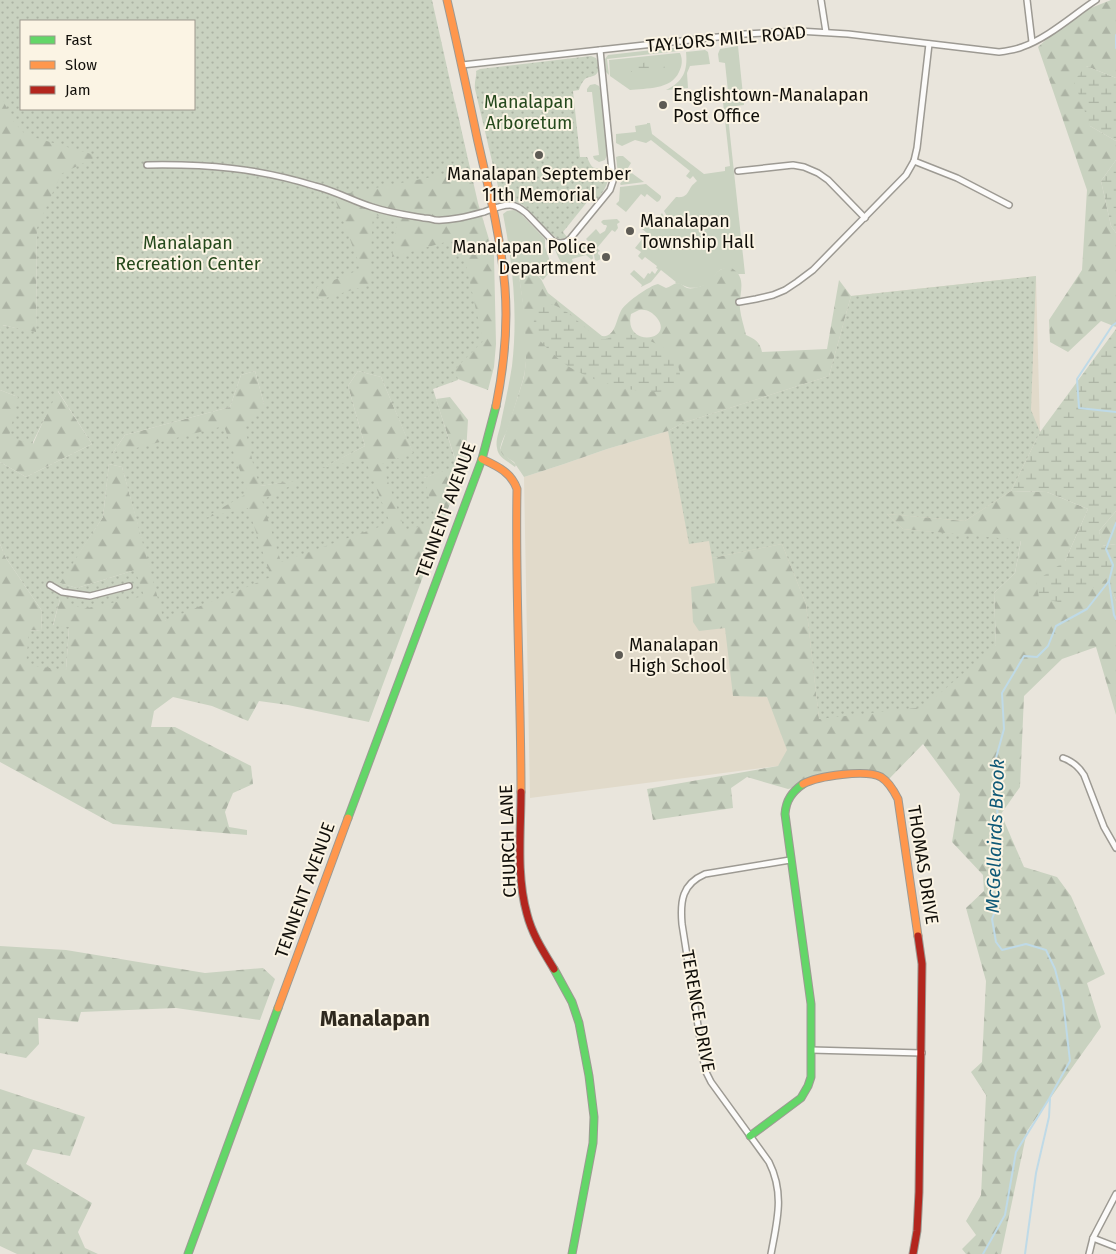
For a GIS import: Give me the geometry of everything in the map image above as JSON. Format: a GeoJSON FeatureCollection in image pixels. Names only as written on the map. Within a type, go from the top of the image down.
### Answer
{"type":"FeatureCollection","features":[{"type":"Feature","properties":{"kind":"street","name":"TENNENT AVENUE"},"geometry":{"type":"LineString","coordinates":[[188,1254],[482,459],[499,392],[506,310],[502,251],[447,0]]}},
{"type":"Feature","properties":{"kind":"street"},"geometry":{"type":"LineString","coordinates":[[820,0],[826,32]]}},
{"type":"Feature","properties":{"kind":"street"},"geometry":{"type":"LineString","coordinates":[[1027,0],[1032,42]]}},
{"type":"Feature","properties":{"kind":"street","name":"TAYLORS MILL ROAD"},"geometry":{"type":"LineString","coordinates":[[462,65],[798,31],[848,34],[999,52],[1022,48],[1054,30],[1096,0]]}},
{"type":"Feature","properties":{"kind":"street"},"geometry":{"type":"LineString","coordinates":[[739,302],[773,295],[785,290],[813,270],[906,175],[914,161],[929,44]]}},
{"type":"Feature","properties":{"kind":"street"},"geometry":{"type":"LineString","coordinates":[[146,165],[178,164],[225,167],[261,172],[318,186],[390,212],[435,220],[457,218],[508,205],[518,207],[526,213],[553,241],[563,243],[570,239],[608,192],[612,184],[613,178],[600,50]]}},
{"type":"Feature","properties":{"kind":"street"},"geometry":{"type":"LineString","coordinates":[[914,161],[957,178],[1010,205]]}},
{"type":"Feature","properties":{"kind":"street"},"geometry":{"type":"LineString","coordinates":[[738,170],[792,165],[804,167],[828,180],[865,218]]}},
{"type":"Feature","properties":{"kind":"street","name":"CHURCH LANE"},"geometry":{"type":"LineString","coordinates":[[482,459],[506,470],[514,480],[517,489],[521,865],[526,914],[532,930],[576,1010],[585,1050],[594,1114],[593,1143],[572,1254]]}},
{"type":"Feature","properties":{"kind":"street"},"geometry":{"type":"LineString","coordinates":[[50,586],[62,592],[90,596],[129,586]]}},
{"type":"Feature","properties":{"kind":"street"},"geometry":{"type":"LineString","coordinates":[[1063,758],[1080,768],[1107,835],[1116,848]]}},
{"type":"Feature","properties":{"kind":"street","name":"THOMAS DRIVE"},"geometry":{"type":"LineString","coordinates":[[750,1136],[798,1101],[806,1091],[811,1077],[811,1004],[784,821],[785,806],[790,795],[801,784],[808,781],[862,772],[878,776],[886,780],[892,787],[899,803],[922,964],[918,1218],[916,1244],[913,1254]]}},
{"type":"Feature","properties":{"kind":"street","name":"TERENCE DRIVE"},"geometry":{"type":"LineString","coordinates":[[771,1254],[779,1205],[773,1170],[711,1082],[705,1070],[682,924],[681,903],[689,885],[705,874],[790,860]]}},
{"type":"Feature","properties":{"kind":"street"},"geometry":{"type":"LineString","coordinates":[[811,1050],[922,1053]]}},
{"type":"Feature","properties":{"kind":"street"},"geometry":{"type":"LineString","coordinates":[[1089,1254],[1093,1238],[1116,1194]]}},
{"type":"Feature","properties":{"kind":"street"},"geometry":{"type":"LineString","coordinates":[[1093,1238],[1116,1247]]}},
{"type":"Feature","properties":{"kind":"shaded area","name":"Manalapan High School"},"geometry":{"type":"Polygon","coordinates":[[[1036,276],[1040,432],[1011,491],[778,766],[530,798],[524,477],[668,431],[683,423],[829,376],[851,296],[1036,276]]]}},
{"type":"Feature","properties":{"kind":"green space","name":"Manalapan Recreation Center"},"geometry":{"type":"Polygon","coordinates":[[[0,0],[432,0],[473,184],[442,175],[334,196],[361,269],[317,287],[319,300],[369,285],[373,214],[397,222],[392,257],[460,238],[483,341],[455,369],[458,380],[433,389],[457,466],[424,478],[436,521],[405,531],[382,464],[413,453],[381,377],[358,371],[348,386],[365,446],[322,468],[365,459],[390,523],[281,562],[262,500],[302,480],[260,486],[244,424],[264,404],[255,371],[241,375],[230,407],[125,435],[112,454],[224,426],[248,493],[204,518],[248,508],[271,577],[164,621],[122,467],[109,464],[103,517],[60,583],[77,588],[135,570],[144,596],[83,609],[60,599],[53,625],[69,627],[66,670],[26,665],[29,630],[41,631],[42,611],[6,558],[0,544],[0,462],[26,477],[92,444],[58,391],[32,444],[9,437],[18,397],[0,390],[0,331],[2,325],[36,332],[37,228],[61,174],[98,156],[26,135],[13,121],[0,94],[0,0]]]}},
{"type":"Feature","properties":{"kind":"green space"},"geometry":{"type":"Polygon","coordinates":[[[1111,0],[1116,0],[1116,78],[1086,66],[1090,126],[1116,141],[1116,160],[1101,181],[1111,226],[1116,233],[1116,327],[1101,321],[1068,352],[1050,342],[1049,320],[1082,270],[1087,190],[1038,47],[1073,15],[1111,0]]]}},
{"type":"Feature","properties":{"kind":"green space"},"geometry":{"type":"Polygon","coordinates":[[[738,46],[744,105],[727,107],[745,274],[738,274],[731,269],[721,269],[707,284],[691,288],[675,283],[661,270],[651,282],[641,287],[642,285],[630,274],[634,270],[644,279],[648,273],[650,274],[652,271],[655,274],[658,269],[656,268],[657,266],[645,257],[642,260],[638,256],[641,252],[635,248],[647,233],[642,229],[647,223],[651,226],[655,225],[656,217],[662,213],[668,224],[671,223],[664,211],[676,197],[686,195],[697,181],[693,176],[690,179],[686,176],[690,171],[651,140],[646,143],[635,140],[622,146],[616,143],[616,134],[636,132],[635,126],[650,123],[652,134],[704,174],[725,171],[725,167],[730,166],[722,93],[728,91],[725,63],[719,62],[718,54],[720,49],[738,46]]]}},
{"type":"Feature","properties":{"kind":"green space"},"geometry":{"type":"Polygon","coordinates":[[[670,48],[679,51],[607,59],[609,75],[606,72],[605,59],[608,55],[670,48]]]}},
{"type":"Feature","properties":{"kind":"green space"},"geometry":{"type":"Polygon","coordinates":[[[705,50],[708,52],[710,64],[690,66],[687,73],[688,88],[666,90],[677,83],[683,75],[686,65],[686,52],[705,50]]]}},
{"type":"Feature","properties":{"kind":"green space"},"geometry":{"type":"Polygon","coordinates":[[[680,53],[682,63],[675,78],[658,87],[630,90],[610,76],[609,60],[680,53]]]}},
{"type":"Feature","properties":{"kind":"green space","name":"Manalapan Arboretum"},"geometry":{"type":"Polygon","coordinates":[[[591,56],[597,60],[599,68],[596,75],[585,79],[579,90],[573,91],[580,157],[587,157],[594,168],[606,170],[608,181],[598,199],[592,196],[563,232],[567,237],[559,240],[523,205],[514,201],[502,200],[475,89],[476,71],[591,56]]]}},
{"type":"Feature","properties":{"kind":"green space"},"geometry":{"type":"Polygon","coordinates":[[[653,60],[663,63],[664,69],[632,72],[629,70],[632,66],[653,60]]]}},
{"type":"Feature","properties":{"kind":"green space"},"geometry":{"type":"Polygon","coordinates":[[[1086,66],[1116,78],[1116,141],[1090,126],[1074,81],[1086,66]]]}},
{"type":"Feature","properties":{"kind":"green space"},"geometry":{"type":"Polygon","coordinates":[[[0,80],[20,110],[131,110],[156,112],[455,102],[478,203],[494,256],[496,344],[494,367],[488,390],[455,378],[374,288],[318,300],[317,286],[37,228],[36,333],[3,325],[0,331],[0,80]]]}},
{"type":"Feature","properties":{"kind":"green space"},"geometry":{"type":"Polygon","coordinates":[[[595,84],[599,86],[601,91],[607,155],[605,160],[599,162],[593,156],[599,155],[592,92],[587,92],[590,85],[595,84]]]}},
{"type":"Feature","properties":{"kind":"green space"},"geometry":{"type":"Polygon","coordinates":[[[623,156],[631,163],[619,182],[616,157],[623,156]]]}},
{"type":"Feature","properties":{"kind":"green space"},"geometry":{"type":"Polygon","coordinates":[[[1116,160],[1116,233],[1111,226],[1101,181],[1116,160]]]}},
{"type":"Feature","properties":{"kind":"green space"},"geometry":{"type":"Polygon","coordinates":[[[629,171],[644,182],[621,185],[629,171]]]}},
{"type":"Feature","properties":{"kind":"green space"},"geometry":{"type":"Polygon","coordinates":[[[646,184],[661,196],[659,201],[657,202],[647,194],[645,197],[641,194],[626,212],[616,204],[619,201],[620,187],[646,184]]]}},
{"type":"Feature","properties":{"kind":"green space"},"geometry":{"type":"Polygon","coordinates":[[[514,210],[520,213],[545,239],[545,247],[552,267],[543,280],[527,267],[519,276],[527,341],[525,368],[523,380],[500,449],[516,465],[515,467],[501,457],[497,445],[512,366],[515,328],[512,271],[503,214],[514,210]]]}},
{"type":"Feature","properties":{"kind":"green space"},"geometry":{"type":"Polygon","coordinates":[[[617,219],[620,222],[617,224],[618,228],[615,232],[612,230],[597,248],[600,251],[598,254],[603,258],[595,260],[592,245],[586,239],[596,229],[600,234],[605,231],[607,226],[601,222],[603,220],[617,219]]]}},
{"type":"Feature","properties":{"kind":"green space"},"geometry":{"type":"Polygon","coordinates":[[[584,241],[591,247],[592,260],[586,255],[572,259],[573,263],[569,265],[560,261],[554,247],[566,247],[574,242],[580,246],[584,241]]]}},
{"type":"Feature","properties":{"kind":"green space"},"geometry":{"type":"Polygon","coordinates":[[[523,268],[531,269],[541,279],[548,293],[602,336],[607,336],[613,331],[622,309],[649,288],[658,284],[666,288],[677,283],[687,288],[695,288],[710,281],[719,271],[731,268],[738,273],[740,278],[740,309],[746,335],[757,341],[762,352],[827,349],[839,280],[851,296],[829,376],[683,423],[668,431],[524,477],[514,462],[503,455],[500,450],[524,377],[526,342],[519,276],[523,268]],[[639,310],[631,314],[631,325],[634,332],[640,336],[655,336],[661,326],[657,318],[649,311],[639,310]]]}},
{"type":"Feature","properties":{"kind":"green space"},"geometry":{"type":"Polygon","coordinates":[[[1036,276],[1031,410],[1040,432],[1011,491],[965,521],[887,514],[903,529],[1021,540],[1015,573],[994,593],[996,645],[924,707],[819,719],[806,604],[782,544],[712,558],[709,541],[689,544],[668,431],[683,423],[829,376],[851,296],[1036,276]]]}},
{"type":"Feature","properties":{"kind":"green space"},"geometry":{"type":"Polygon","coordinates":[[[544,304],[550,304],[562,309],[599,338],[606,339],[619,333],[624,333],[662,347],[669,352],[678,365],[680,383],[674,388],[664,391],[638,391],[596,380],[571,368],[552,353],[536,334],[534,320],[540,307],[544,304]]]}},
{"type":"Feature","properties":{"kind":"green space"},"geometry":{"type":"Polygon","coordinates":[[[1116,329],[1116,511],[1099,531],[1103,546],[1116,544],[1116,601],[1106,579],[1068,604],[1039,598],[1036,581],[1065,561],[1088,509],[1047,492],[1011,491],[1040,432],[1116,329]]]}},
{"type":"Feature","properties":{"kind":"green space"},"geometry":{"type":"Polygon","coordinates":[[[255,371],[264,404],[260,486],[304,479],[281,562],[319,469],[365,446],[348,386],[358,371],[381,377],[424,478],[457,465],[436,399],[450,397],[468,420],[466,453],[468,455],[369,722],[288,705],[259,701],[248,721],[212,706],[173,697],[154,711],[151,727],[175,727],[251,766],[253,784],[233,793],[225,812],[229,827],[247,830],[247,835],[113,824],[0,762],[0,544],[6,558],[42,611],[41,631],[29,630],[66,670],[69,628],[53,626],[60,599],[135,570],[77,588],[59,583],[103,517],[109,464],[122,467],[165,621],[202,519],[112,454],[125,435],[230,407],[241,375],[255,371]]]}},
{"type":"Feature","properties":{"kind":"green space"},"geometry":{"type":"Polygon","coordinates":[[[0,390],[18,397],[33,444],[57,390],[92,444],[26,477],[0,462],[0,390]]]}},
{"type":"Feature","properties":{"kind":"green space"},"geometry":{"type":"Polygon","coordinates":[[[1011,491],[1047,492],[1088,509],[1065,561],[1106,578],[1116,601],[1116,715],[1096,647],[1062,659],[1024,696],[1020,787],[1001,814],[1024,867],[1057,877],[1071,896],[1105,974],[1087,983],[1101,1027],[1027,1131],[1001,1254],[966,1254],[962,1249],[976,1235],[966,1221],[981,1195],[986,1095],[971,1072],[982,1062],[986,981],[966,908],[984,891],[983,875],[952,842],[960,794],[923,744],[888,780],[862,772],[788,789],[747,777],[731,788],[733,808],[653,820],[647,789],[778,766],[787,750],[767,697],[733,696],[725,628],[699,631],[693,622],[691,587],[715,583],[712,558],[782,544],[806,604],[819,719],[996,645],[994,593],[1015,573],[1021,541],[903,529],[887,514],[965,521],[1011,491]]]}},
{"type":"Feature","properties":{"kind":"green space"},"geometry":{"type":"Polygon","coordinates":[[[1116,511],[1116,544],[1102,546],[1099,531],[1116,511]]]}},
{"type":"Feature","properties":{"kind":"green space"},"geometry":{"type":"Polygon","coordinates":[[[0,946],[66,950],[205,973],[263,968],[275,979],[260,1020],[176,1008],[81,1012],[78,1022],[38,1018],[39,1044],[26,1058],[0,1053],[0,946]]]}},
{"type":"Feature","properties":{"kind":"green space"},"geometry":{"type":"Polygon","coordinates":[[[0,1089],[85,1117],[70,1156],[33,1149],[26,1164],[92,1203],[78,1232],[85,1248],[98,1254],[17,1254],[0,1246],[0,1089]]]}},
{"type":"Feature","properties":{"kind":"waterway","name":"McGellairds Brook"},"geometry":{"type":"LineString","coordinates":[[1116,35],[1116,48]]}},
{"type":"Feature","properties":{"kind":"waterway","name":"McGellairds Brook"},"geometry":{"type":"LineString","coordinates":[[1116,323],[1112,326],[1077,379],[1079,408],[1116,412]]}},
{"type":"Feature","properties":{"kind":"waterway","name":"McGellairds Brook"},"geometry":{"type":"LineString","coordinates":[[983,1254],[1005,1215],[1016,1152],[1070,1061],[1063,1000],[1055,969],[1046,950],[1026,944],[1002,950],[996,942],[992,919],[997,906],[991,886],[998,837],[996,758],[1004,729],[1002,693],[1024,656],[1037,657],[1048,646],[1056,626],[1087,609],[1109,581],[1113,565],[1106,549],[1116,523]]}},
{"type":"Feature","properties":{"kind":"waterway"},"geometry":{"type":"LineString","coordinates":[[1109,582],[1116,619]]}},
{"type":"Feature","properties":{"kind":"waterway"},"geometry":{"type":"LineString","coordinates":[[1025,1254],[1036,1173],[1049,1117],[1050,1099]]}},
{"type":"Feature","properties":{"kind":"traffic: fast"},"geometry":{"type":"LineString","coordinates":[[348,818],[482,459],[496,406]]}},
{"type":"Feature","properties":{"kind":"traffic: fast"},"geometry":{"type":"LineString","coordinates":[[750,1136],[801,1098],[811,1077],[811,1004],[785,814],[790,797],[803,784]]}},
{"type":"Feature","properties":{"kind":"traffic: fast"},"geometry":{"type":"LineString","coordinates":[[554,969],[572,1002],[579,1023],[589,1076],[594,1117],[593,1143],[572,1254]]}},
{"type":"Feature","properties":{"kind":"traffic: fast"},"geometry":{"type":"LineString","coordinates":[[188,1254],[278,1008]]}},
{"type":"Feature","properties":{"kind":"traffic: slow"},"geometry":{"type":"LineString","coordinates":[[447,0],[501,251],[506,303],[506,333],[496,406]]}},
{"type":"Feature","properties":{"kind":"traffic: slow"},"geometry":{"type":"LineString","coordinates":[[482,459],[507,474],[517,489],[521,792]]}},
{"type":"Feature","properties":{"kind":"traffic: slow"},"geometry":{"type":"LineString","coordinates":[[803,784],[830,776],[865,774],[881,777],[891,787],[898,799],[918,936]]}},
{"type":"Feature","properties":{"kind":"traffic: slow"},"geometry":{"type":"LineString","coordinates":[[278,1008],[348,818]]}},
{"type":"Feature","properties":{"kind":"traffic: jam"},"geometry":{"type":"LineString","coordinates":[[521,792],[521,884],[532,928],[554,969]]}},
{"type":"Feature","properties":{"kind":"traffic: jam"},"geometry":{"type":"LineString","coordinates":[[913,1254],[917,1231],[919,1192],[922,964],[918,936]]}},
{"type":"Feature","properties":{"kind":"place","name":"Englishtown-Manalapan Post Office"},"geometry":{"type":"Point","coordinates":[663,105]}},
{"type":"Feature","properties":{"kind":"place","name":"Manalapan September 11th Memorial"},"geometry":{"type":"Point","coordinates":[539,155]}},
{"type":"Feature","properties":{"kind":"place","name":"Manalapan Township Hall"},"geometry":{"type":"Point","coordinates":[630,231]}},
{"type":"Feature","properties":{"kind":"place","name":"Manalapan Police Department"},"geometry":{"type":"Point","coordinates":[606,257]}},
{"type":"Feature","properties":{"kind":"place","name":"Manalapan High School"},"geometry":{"type":"Point","coordinates":[619,655]}},
{"type":"Feature","properties":{"kind":"district","name":"Manalapan"},"geometry":{"type":"Point","coordinates":[375,1018]}}]}
